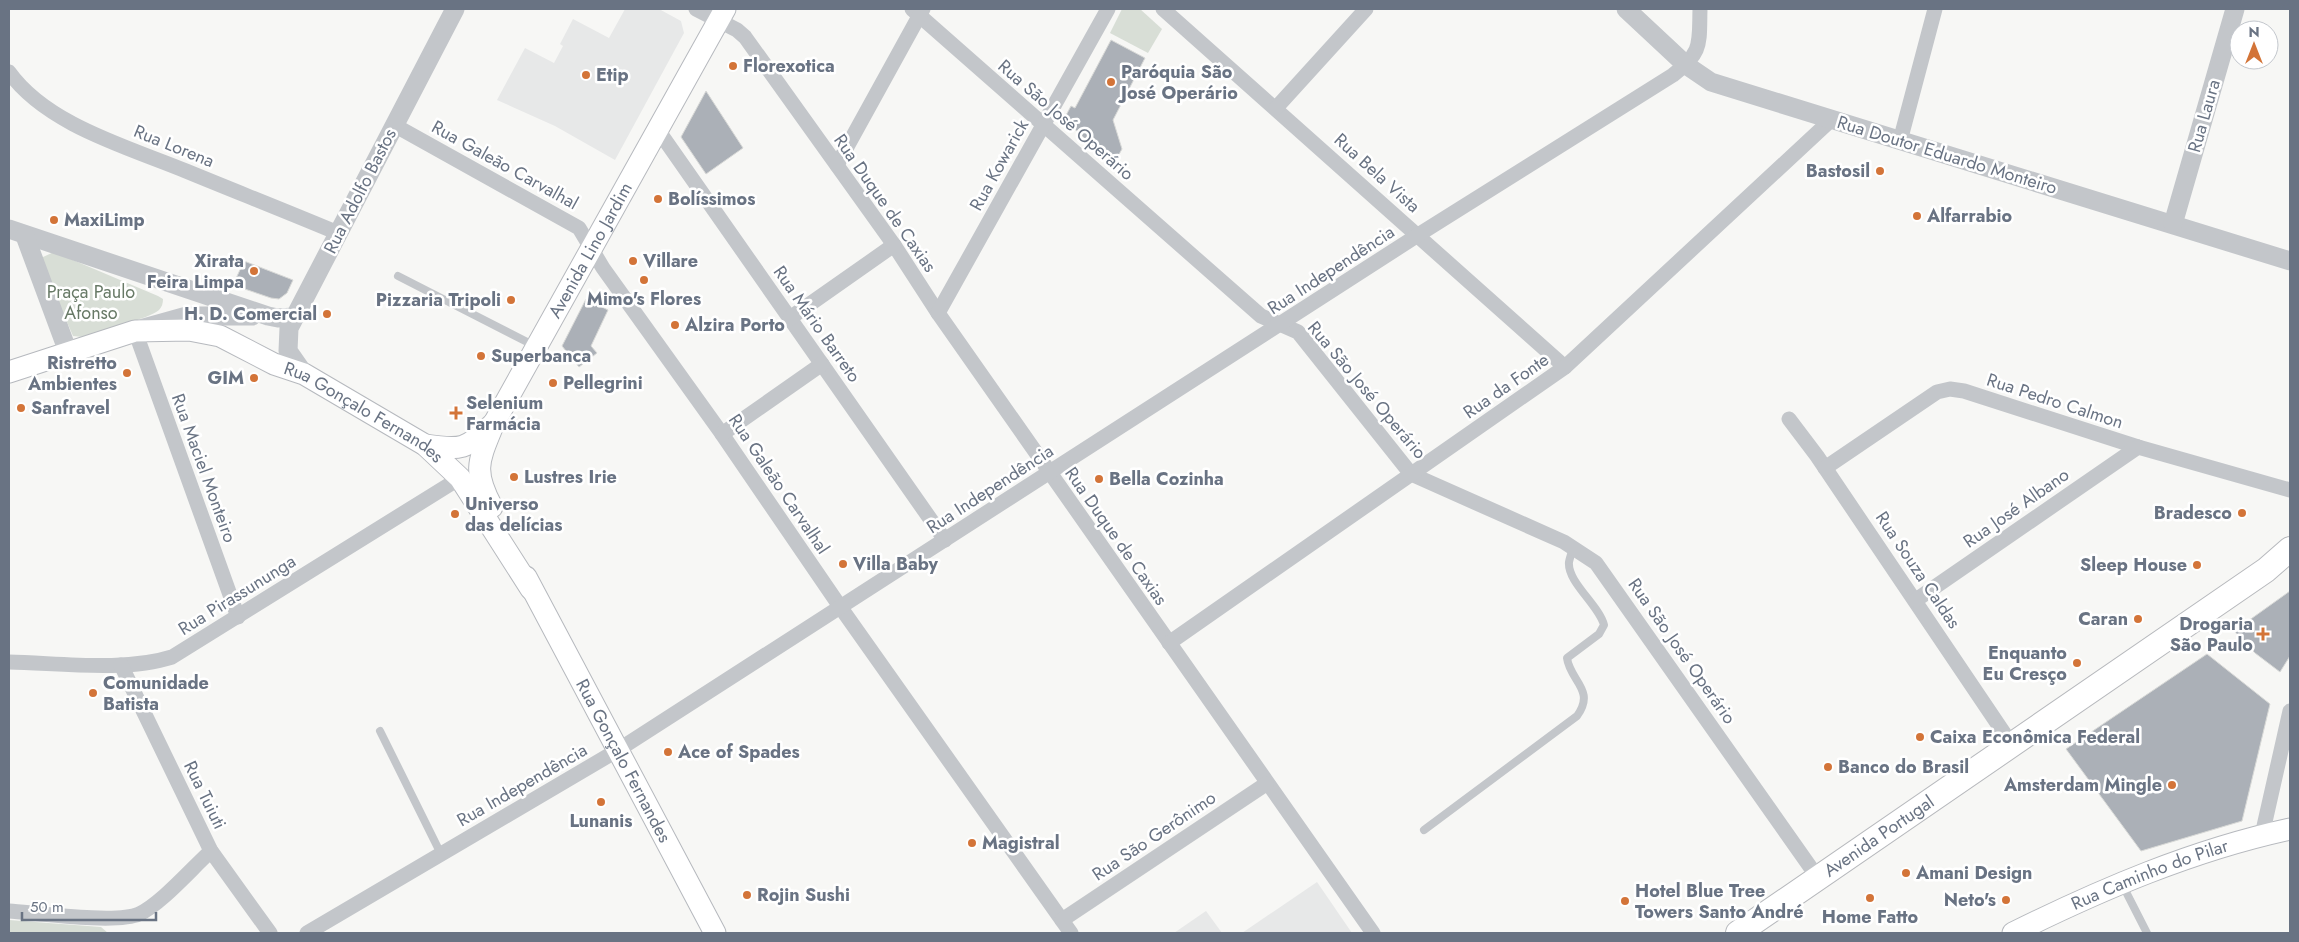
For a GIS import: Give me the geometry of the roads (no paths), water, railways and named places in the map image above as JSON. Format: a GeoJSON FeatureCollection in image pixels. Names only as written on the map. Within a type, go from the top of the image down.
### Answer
{"type":"FeatureCollection","features":[{"type":"Feature","properties":{"kind":"main road","name":"Avenida Lino Jardim"},"geometry":{"type":"LineString","coordinates":[[425,444],[450,448],[464,447],[476,440],[494,423],[722,15]]}},
{"type":"Feature","properties":{"kind":"main road","name":"Rua Gonçalo Fernandes"},"geometry":{"type":"LineString","coordinates":[[9,372],[135,331],[189,330],[210,333],[229,340],[274,364],[304,374],[425,444],[460,478],[531,589]]}},
{"type":"Feature","properties":{"kind":"main road","name":"Rua Gonçalo Fernandes"},"geometry":{"type":"LineString","coordinates":[[494,423],[481,456],[479,479],[531,589],[716,933]]}},
{"type":"Feature","properties":{"kind":"main road","name":"Avenida Portugal"},"geometry":{"type":"LineString","coordinates":[[1738,933],[2266,570],[2290,549]]}},
{"type":"Feature","properties":{"kind":"main road","name":"Rua Caminho do Pilar"},"geometry":{"type":"LineString","coordinates":[[2014,933],[2122,883],[2188,858],[2262,835],[2290,829]]}},
{"type":"Feature","properties":{"kind":"street","name":"Rua Adolfo Bastos"},"geometry":{"type":"LineString","coordinates":[[304,374],[292,359],[288,346],[288,336],[294,317],[455,9]]}},
{"type":"Feature","properties":{"kind":"street","name":"Rua Duque de Caxias"},"geometry":{"type":"LineString","coordinates":[[696,9],[722,15],[745,37],[894,245],[938,313],[1266,784],[1373,933]]}},
{"type":"Feature","properties":{"kind":"street","name":"Rua Kowarick"},"geometry":{"type":"LineString","coordinates":[[938,313],[1108,9]]}},
{"type":"Feature","properties":{"kind":"street","name":"Rua Bela Vista"},"geometry":{"type":"LineString","coordinates":[[1163,9],[1565,367]]}},
{"type":"Feature","properties":{"kind":"street"},"geometry":{"type":"LineString","coordinates":[[1276,108],[1366,9]]}},
{"type":"Feature","properties":{"kind":"street","name":"Rua Doutor Eduardo Monteiro"},"geometry":{"type":"LineString","coordinates":[[1626,9],[1686,65],[1711,82],[2290,261]]}},
{"type":"Feature","properties":{"kind":"street"},"geometry":{"type":"LineString","coordinates":[[1686,65],[1694,56],[1699,44],[1700,9]]}},
{"type":"Feature","properties":{"kind":"street"},"geometry":{"type":"LineString","coordinates":[[1900,141],[1936,9]]}},
{"type":"Feature","properties":{"kind":"street","name":"Rua Laura"},"geometry":{"type":"LineString","coordinates":[[2173,224],[2235,9]]}},
{"type":"Feature","properties":{"kind":"street","name":"Rua São José Operário"},"geometry":{"type":"LineString","coordinates":[[918,11],[1042,125],[1262,316],[1298,332],[1411,474],[1573,547],[1596,563],[1818,878]]}},
{"type":"Feature","properties":{"kind":"street"},"geometry":{"type":"LineString","coordinates":[[837,165],[918,11]]}},
{"type":"Feature","properties":{"kind":"street","name":"Rua Independência"},"geometry":{"type":"LineString","coordinates":[[307,933],[618,750],[1686,65]]}},
{"type":"Feature","properties":{"kind":"street","name":"Rua Lorena"},"geometry":{"type":"LineString","coordinates":[[9,72],[37,101],[69,121],[108,139],[338,232]]}},
{"type":"Feature","properties":{"kind":"street","name":"Rua da Fonte"},"geometry":{"type":"LineString","coordinates":[[1169,643],[1565,367],[1832,120]]}},
{"type":"Feature","properties":{"kind":"street","name":"Rua Galeão Carvalhal"},"geometry":{"type":"LineString","coordinates":[[394,125],[579,228],[609,276],[722,434],[841,608],[1072,933]]}},
{"type":"Feature","properties":{"kind":"street","name":"Rua Mário Barreto"},"geometry":{"type":"LineString","coordinates":[[658,130],[945,540]]}},
{"type":"Feature","properties":{"kind":"street"},"geometry":{"type":"LineString","coordinates":[[17,233],[268,316],[278,318],[294,317]]}},
{"type":"Feature","properties":{"kind":"street"},"geometry":{"type":"LineString","coordinates":[[17,233],[68,352]]}},
{"type":"Feature","properties":{"kind":"street"},"geometry":{"type":"LineString","coordinates":[[790,318],[894,245]]}},
{"type":"Feature","properties":{"kind":"street"},"geometry":{"type":"LineString","coordinates":[[135,331],[154,323],[187,316],[268,316]]}},
{"type":"Feature","properties":{"kind":"street","name":"Rua Maciel Monteiro"},"geometry":{"type":"LineString","coordinates":[[135,331],[238,617]]}},
{"type":"Feature","properties":{"kind":"street"},"geometry":{"type":"LineString","coordinates":[[722,434],[822,364]]}},
{"type":"Feature","properties":{"kind":"street","name":"Rua Pedro Calmon"},"geometry":{"type":"LineString","coordinates":[[1825,468],[1937,392],[1950,389],[1964,391],[2138,447],[2290,490]]}},
{"type":"Feature","properties":{"kind":"street","name":"Rua Souza Caldas"},"geometry":{"type":"LineString","coordinates":[[1788,419],[1825,468],[1916,600],[2012,745]]}},
{"type":"Feature","properties":{"kind":"street","name":"Rua José Albano"},"geometry":{"type":"LineString","coordinates":[[1916,600],[2138,447]]}},
{"type":"Feature","properties":{"kind":"street","name":"Rua Pirassununga"},"geometry":{"type":"LineString","coordinates":[[9,662],[121,665],[142,664],[172,657],[460,478]]}},
{"type":"Feature","properties":{"kind":"street","name":"Rua Tuiuti"},"geometry":{"type":"LineString","coordinates":[[121,665],[211,851],[270,933]]}},
{"type":"Feature","properties":{"kind":"street"},"geometry":{"type":"LineString","coordinates":[[2262,835],[2290,711]]}},
{"type":"Feature","properties":{"kind":"street","name":"Rua São Gerônimo"},"geometry":{"type":"LineString","coordinates":[[1062,920],[1266,784]]}},
{"type":"Feature","properties":{"kind":"street"},"geometry":{"type":"LineString","coordinates":[[9,912],[119,918],[132,917],[154,904],[211,851]]}},
{"type":"Feature","properties":{"kind":"lane"},"geometry":{"type":"LineString","coordinates":[[398,276],[536,347]]}},
{"type":"Feature","properties":{"kind":"lane"},"geometry":{"type":"LineString","coordinates":[[1424,830],[1577,716],[1582,710],[1582,688],[1567,658],[1599,634],[1604,625],[1572,574],[1569,563],[1573,547]]}},
{"type":"Feature","properties":{"kind":"lane"},"geometry":{"type":"LineString","coordinates":[[380,731],[441,854]]}},
{"type":"Feature","properties":{"kind":"lane"},"geometry":{"type":"LineString","coordinates":[[2122,883],[2146,933]]}},
{"type":"Feature","properties":{"kind":"place","name":"Florexotica"},"geometry":{"type":"Point","coordinates":[733,66]}},
{"type":"Feature","properties":{"kind":"place","name":"Etip"},"geometry":{"type":"Point","coordinates":[586,75]}},
{"type":"Feature","properties":{"kind":"place","name":"Paróquia São José Operário"},"geometry":{"type":"Point","coordinates":[1111,82]}},
{"type":"Feature","properties":{"kind":"place","name":"Bastosil"},"geometry":{"type":"Point","coordinates":[1880,171]}},
{"type":"Feature","properties":{"kind":"place","name":"Bolíssimos"},"geometry":{"type":"Point","coordinates":[658,199]}},
{"type":"Feature","properties":{"kind":"place","name":"Alfarrabio"},"geometry":{"type":"Point","coordinates":[1917,216]}},
{"type":"Feature","properties":{"kind":"place","name":"MaxiLimp"},"geometry":{"type":"Point","coordinates":[54,220]}},
{"type":"Feature","properties":{"kind":"place","name":"Villare"},"geometry":{"type":"Point","coordinates":[633,261]}},
{"type":"Feature","properties":{"kind":"place","name":"Xirata Feira Limpa"},"geometry":{"type":"Point","coordinates":[254,271]}},
{"type":"Feature","properties":{"kind":"place","name":"Mimo's Flores"},"geometry":{"type":"Point","coordinates":[644,280]}},
{"type":"Feature","properties":{"kind":"place","name":"Pizzaria Tripoli"},"geometry":{"type":"Point","coordinates":[511,300]}},
{"type":"Feature","properties":{"kind":"place","name":"H. D. Comercial"},"geometry":{"type":"Point","coordinates":[327,314]}},
{"type":"Feature","properties":{"kind":"place","name":"Alzira Porto"},"geometry":{"type":"Point","coordinates":[675,325]}},
{"type":"Feature","properties":{"kind":"place","name":"Superbanca"},"geometry":{"type":"Point","coordinates":[481,356]}},
{"type":"Feature","properties":{"kind":"place","name":"Ristretto Ambientes"},"geometry":{"type":"Point","coordinates":[127,373]}},
{"type":"Feature","properties":{"kind":"place","name":"GIM"},"geometry":{"type":"Point","coordinates":[254,378]}},
{"type":"Feature","properties":{"kind":"place","name":"Pellegrini"},"geometry":{"type":"Point","coordinates":[553,383]}},
{"type":"Feature","properties":{"kind":"place","name":"Sanfravel"},"geometry":{"type":"Point","coordinates":[21,408]}},
{"type":"Feature","properties":{"kind":"place","name":"Selenium Farmácia"},"geometry":{"type":"Point","coordinates":[456,413]}},
{"type":"Feature","properties":{"kind":"place","name":"Lustres Irie"},"geometry":{"type":"Point","coordinates":[514,477]}},
{"type":"Feature","properties":{"kind":"place","name":"Bella Cozinha"},"geometry":{"type":"Point","coordinates":[1099,479]}},
{"type":"Feature","properties":{"kind":"place","name":"Bradesco"},"geometry":{"type":"Point","coordinates":[2242,513]}},
{"type":"Feature","properties":{"kind":"place","name":"Universo das delícias"},"geometry":{"type":"Point","coordinates":[455,514]}},
{"type":"Feature","properties":{"kind":"place","name":"Villa Baby"},"geometry":{"type":"Point","coordinates":[843,564]}},
{"type":"Feature","properties":{"kind":"place","name":"Sleep House"},"geometry":{"type":"Point","coordinates":[2197,565]}},
{"type":"Feature","properties":{"kind":"place","name":"Caran"},"geometry":{"type":"Point","coordinates":[2138,619]}},
{"type":"Feature","properties":{"kind":"place","name":"Drogaria São Paulo"},"geometry":{"type":"Point","coordinates":[2263,634]}},
{"type":"Feature","properties":{"kind":"place","name":"Enquanto Eu Cresço"},"geometry":{"type":"Point","coordinates":[2077,663]}},
{"type":"Feature","properties":{"kind":"place","name":"Comunidade Batista"},"geometry":{"type":"Point","coordinates":[93,693]}},
{"type":"Feature","properties":{"kind":"place","name":"Caixa Econômica Federal"},"geometry":{"type":"Point","coordinates":[1920,737]}},
{"type":"Feature","properties":{"kind":"place","name":"Ace of Spades"},"geometry":{"type":"Point","coordinates":[668,752]}},
{"type":"Feature","properties":{"kind":"place","name":"Banco do Brasil"},"geometry":{"type":"Point","coordinates":[1828,767]}},
{"type":"Feature","properties":{"kind":"place","name":"Amsterdam Mingle"},"geometry":{"type":"Point","coordinates":[2172,785]}},
{"type":"Feature","properties":{"kind":"place","name":"Lunanis"},"geometry":{"type":"Point","coordinates":[601,802]}},
{"type":"Feature","properties":{"kind":"place","name":"Magistral"},"geometry":{"type":"Point","coordinates":[972,843]}},
{"type":"Feature","properties":{"kind":"place","name":"Amani Design"},"geometry":{"type":"Point","coordinates":[1906,873]}},
{"type":"Feature","properties":{"kind":"place","name":"Rojin Sushi"},"geometry":{"type":"Point","coordinates":[747,895]}},
{"type":"Feature","properties":{"kind":"place","name":"Home Fatto"},"geometry":{"type":"Point","coordinates":[1870,898]}},
{"type":"Feature","properties":{"kind":"place","name":"Neto's"},"geometry":{"type":"Point","coordinates":[2006,900]}},
{"type":"Feature","properties":{"kind":"place","name":"Hotel Blue Tree Towers Santo André"},"geometry":{"type":"Point","coordinates":[1625,901]}},
{"type":"Feature","properties":{"kind":"park label","name":"Praça Paulo Afonso"},"geometry":{"type":"Point","coordinates":[91,302]}}]}
